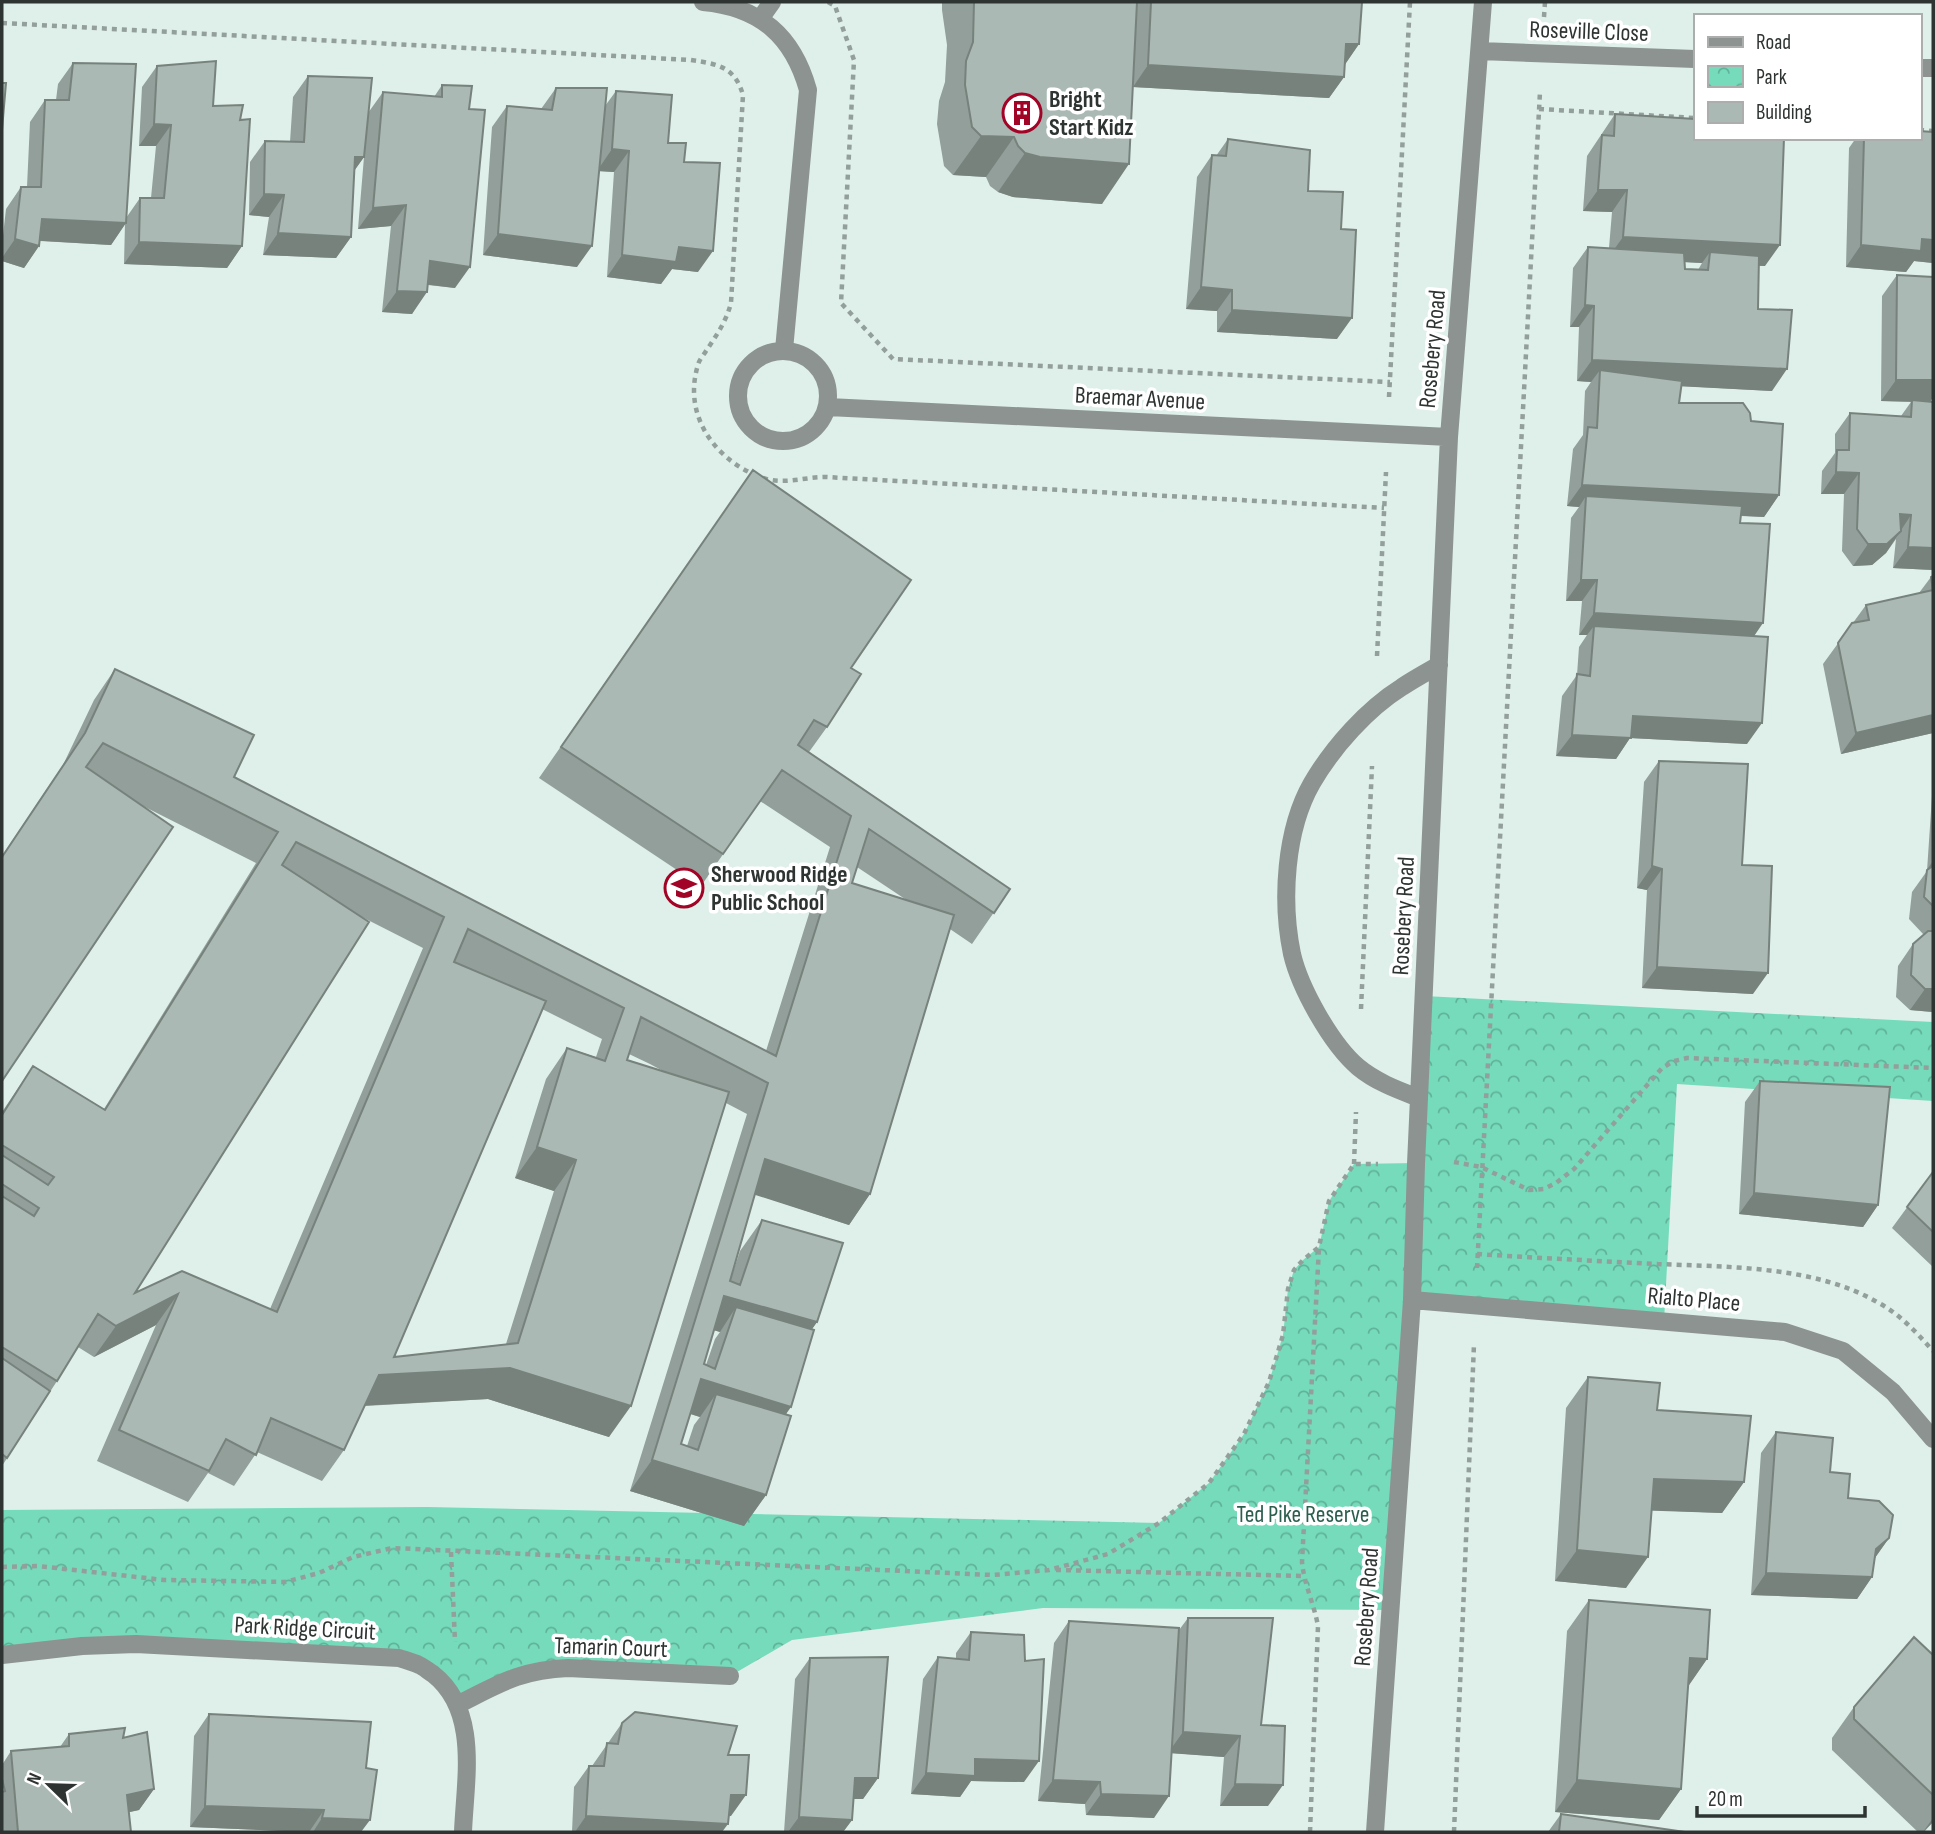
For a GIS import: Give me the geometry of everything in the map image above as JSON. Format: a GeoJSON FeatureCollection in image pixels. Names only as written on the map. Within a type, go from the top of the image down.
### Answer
{"type":"FeatureCollection","features":[{"type":"Feature","properties":{"kind":"street"},"geometry":{"type":"LineString","coordinates":[[704,2],[741,9],[760,19],[790,46],[802,67],[808,90],[783,350]]}},
{"type":"Feature","properties":{"kind":"street"},"geometry":{"type":"LineString","coordinates":[[760,19],[772,2]]}},
{"type":"Feature","properties":{"kind":"street","name":"Rosebery Road"},"geometry":{"type":"LineString","coordinates":[[1375,1832],[1412,1300],[1449,437],[1483,2]]}},
{"type":"Feature","properties":{"kind":"street","name":"Roseville Close"},"geometry":{"type":"LineString","coordinates":[[1480,51],[1694,60]]}},
{"type":"Feature","properties":{"kind":"street"},"geometry":{"type":"LineString","coordinates":[[783,350],[800,354],[814,362],[824,374],[829,390],[828,407],[813,431],[800,439],[771,441],[747,425],[740,412],[737,397],[739,383],[746,369],[769,352],[783,350]]}},
{"type":"Feature","properties":{"kind":"street","name":"Braemar Avenue"},"geometry":{"type":"LineString","coordinates":[[828,407],[1449,437]]}},
{"type":"Feature","properties":{"kind":"street"},"geometry":{"type":"LineString","coordinates":[[1419,1098],[1382,1083],[1358,1067],[1322,1023],[1292,956],[1286,888],[1297,820],[1310,785],[1331,753],[1353,728],[1400,688],[1439,665]]}},
{"type":"Feature","properties":{"kind":"street","name":"Rialto Place"},"geometry":{"type":"LineString","coordinates":[[1412,1300],[1785,1332],[1843,1350],[1893,1392],[1933,1439]]}},
{"type":"Feature","properties":{"kind":"street","name":"Park Ridge Circuit"},"geometry":{"type":"LineString","coordinates":[[2,1655],[82,1646],[136,1644],[398,1658],[421,1665],[452,1694],[467,1738],[463,1832]]}},
{"type":"Feature","properties":{"kind":"street","name":"Tamarin Court"},"geometry":{"type":"LineString","coordinates":[[457,1705],[521,1674],[544,1669],[730,1676]]}},
{"type":"Feature","properties":{"kind":"path"},"geometry":{"type":"LineString","coordinates":[[828,2],[835,6],[854,60],[841,303],[893,359],[1390,382]]}},
{"type":"Feature","properties":{"kind":"path"},"geometry":{"type":"LineString","coordinates":[[1310,1832],[1318,1626],[1315,1608],[1303,1577],[1302,1562],[1319,1247],[1329,1201],[1354,1164],[1387,435],[1410,2]]}},
{"type":"Feature","properties":{"kind":"path"},"geometry":{"type":"LineString","coordinates":[[1454,1832],[1481,1167],[1545,2]]}},
{"type":"Feature","properties":{"kind":"path"},"geometry":{"type":"LineString","coordinates":[[2,23],[691,60],[719,65],[739,81],[743,95],[731,303],[722,327],[698,363],[695,386],[702,428],[729,461],[767,480],[785,482],[805,477],[825,477],[1384,508]]}},
{"type":"Feature","properties":{"kind":"path"},"geometry":{"type":"LineString","coordinates":[[1539,109],[1694,118]]}},
{"type":"Feature","properties":{"kind":"path"},"geometry":{"type":"LineString","coordinates":[[1354,1164],[1456,1162],[1481,1167],[1529,1190],[1544,1189],[1574,1169],[1662,1068],[1674,1061],[1687,1058],[1933,1068]]}},
{"type":"Feature","properties":{"kind":"path"},"geometry":{"type":"LineString","coordinates":[[1049,1570],[1108,1554],[1160,1523],[1209,1483],[1244,1434],[1269,1382],[1283,1335],[1288,1289],[1294,1270],[1319,1247]]}},
{"type":"Feature","properties":{"kind":"path"},"geometry":{"type":"LineString","coordinates":[[1477,1254],[1726,1267],[1781,1272],[1835,1283],[1877,1301],[1905,1321],[1933,1351]]}},
{"type":"Feature","properties":{"kind":"path"},"geometry":{"type":"LineString","coordinates":[[2,1567],[38,1566],[164,1580],[285,1581],[319,1573],[353,1557],[392,1549],[993,1576],[1049,1570],[1303,1577]]}},
{"type":"Feature","properties":{"kind":"path"},"geometry":{"type":"LineString","coordinates":[[451,1552],[457,1705]]}},
{"type":"Feature","properties":{"kind":"green space","name":"Ted Pike Reserve"},"geometry":{"type":"Polygon","coordinates":[[[1424,996],[1933,1022],[1933,1101],[1677,1084],[1664,1321],[1412,1300],[1391,1610],[1043,1608],[792,1640],[730,1676],[568,1668],[457,1705],[421,1665],[136,1644],[2,1655],[2,1510],[427,1507],[1159,1523],[1209,1483],[1244,1434],[1269,1382],[1283,1335],[1288,1289],[1294,1270],[1319,1247],[1329,1201],[1354,1164],[1416,1163],[1424,996]]]}},
{"type":"Feature","properties":{"kind":"building","name":"Bright Start Kidz"},"geometry":{"type":"Polygon","coordinates":[[[974,2],[1137,2],[1129,164],[1040,157],[1025,153],[1014,137],[981,136],[972,127],[965,85],[966,61],[973,42],[974,2]]]}},
{"type":"Feature","properties":{"kind":"building"},"geometry":{"type":"Polygon","coordinates":[[[1151,2],[1362,2],[1359,44],[1346,44],[1344,77],[1148,65],[1151,2]]]}},
{"type":"Feature","properties":{"kind":"building"},"geometry":{"type":"Polygon","coordinates":[[[216,61],[213,106],[243,105],[240,120],[250,119],[242,246],[139,242],[140,198],[164,198],[171,125],[154,124],[157,66],[216,61]]]}},
{"type":"Feature","properties":{"kind":"building"},"geometry":{"type":"Polygon","coordinates":[[[73,63],[136,64],[126,223],[42,219],[39,246],[15,239],[21,187],[41,187],[45,100],[69,100],[73,63]]]}},
{"type":"Feature","properties":{"kind":"building"},"geometry":{"type":"Polygon","coordinates":[[[308,76],[372,78],[364,157],[355,157],[351,237],[278,233],[284,195],[264,194],[265,141],[304,142],[308,76]]]}},
{"type":"Feature","properties":{"kind":"building"},"geometry":{"type":"Polygon","coordinates":[[[2,83],[6,83],[2,130],[2,83]]]}},
{"type":"Feature","properties":{"kind":"building"},"geometry":{"type":"Polygon","coordinates":[[[442,85],[472,86],[469,109],[485,110],[470,267],[430,261],[427,292],[397,291],[406,205],[373,208],[383,92],[442,97],[442,85]]]}},
{"type":"Feature","properties":{"kind":"building"},"geometry":{"type":"Polygon","coordinates":[[[556,88],[607,88],[592,246],[498,234],[507,106],[552,110],[556,88]]]}},
{"type":"Feature","properties":{"kind":"building"},"geometry":{"type":"Polygon","coordinates":[[[616,91],[672,95],[668,143],[686,143],[684,162],[720,163],[713,251],[679,247],[676,262],[622,255],[629,151],[612,149],[616,91]]]}},
{"type":"Feature","properties":{"kind":"building"},"geometry":{"type":"Polygon","coordinates":[[[1615,114],[1694,119],[1694,140],[1784,140],[1780,245],[1623,237],[1627,190],[1598,190],[1602,135],[1614,136],[1615,114]]]}},
{"type":"Feature","properties":{"kind":"building"},"geometry":{"type":"Polygon","coordinates":[[[1921,131],[1933,132],[1933,240],[1922,239],[1921,251],[1861,245],[1864,140],[1921,140],[1921,131]]]}},
{"type":"Feature","properties":{"kind":"building"},"geometry":{"type":"Polygon","coordinates":[[[1228,139],[1310,150],[1308,191],[1343,192],[1341,229],[1356,230],[1352,318],[1232,310],[1232,290],[1201,287],[1212,155],[1226,156],[1228,139]]]}},
{"type":"Feature","properties":{"kind":"building"},"geometry":{"type":"Polygon","coordinates":[[[1588,247],[1684,253],[1685,269],[1708,270],[1710,252],[1759,256],[1758,309],[1792,310],[1787,369],[1592,360],[1594,306],[1585,305],[1588,247]]]}},
{"type":"Feature","properties":{"kind":"building"},"geometry":{"type":"Polygon","coordinates":[[[1897,275],[1933,277],[1933,380],[1896,380],[1897,275]]]}},
{"type":"Feature","properties":{"kind":"building"},"geometry":{"type":"Polygon","coordinates":[[[1600,370],[1682,381],[1679,403],[1743,403],[1750,413],[1751,421],[1783,424],[1779,495],[1582,485],[1588,427],[1597,428],[1600,370]]]}},
{"type":"Feature","properties":{"kind":"building"},"geometry":{"type":"Polygon","coordinates":[[[1912,400],[1933,402],[1933,548],[1908,547],[1911,515],[1900,514],[1901,531],[1887,544],[1868,544],[1857,529],[1859,473],[1836,472],[1837,450],[1849,450],[1850,413],[1911,417],[1912,400]]]}},
{"type":"Feature","properties":{"kind":"building"},"geometry":{"type":"Polygon","coordinates":[[[753,470],[911,580],[851,668],[861,674],[827,727],[814,720],[798,745],[1010,889],[994,913],[869,829],[852,883],[954,915],[870,1194],[765,1159],[730,1281],[740,1285],[762,1220],[843,1243],[817,1322],[724,1296],[704,1364],[715,1369],[736,1307],[814,1330],[791,1407],[701,1379],[681,1444],[698,1450],[716,1394],[791,1416],[766,1495],[652,1460],[768,1083],[641,1017],[627,1060],[729,1092],[631,1406],[510,1368],[379,1375],[344,1450],[271,1418],[256,1455],[226,1439],[209,1471],[119,1430],[178,1294],[116,1326],[98,1314],[57,1381],[2,1347],[2,1196],[34,1216],[39,1208],[2,1184],[2,1155],[48,1185],[54,1177],[2,1145],[2,1115],[33,1066],[105,1110],[278,832],[103,743],[86,767],[173,827],[2,1081],[2,857],[85,733],[115,669],[254,735],[234,777],[776,1056],[851,816],[782,770],[723,854],[561,747],[753,470]],[[296,842],[282,865],[369,922],[135,1293],[182,1271],[277,1312],[444,917],[296,842]],[[468,929],[454,962],[546,1001],[394,1357],[518,1343],[576,1160],[537,1147],[567,1048],[605,1061],[624,1008],[468,929]]]}},
{"type":"Feature","properties":{"kind":"building"},"geometry":{"type":"Polygon","coordinates":[[[1586,496],[1742,506],[1740,523],[1770,524],[1763,623],[1594,613],[1597,580],[1581,580],[1586,496]]]}},
{"type":"Feature","properties":{"kind":"building"},"geometry":{"type":"Polygon","coordinates":[[[1933,590],[1933,715],[1856,733],[1838,643],[1852,623],[1869,620],[1866,605],[1933,590]]]}},
{"type":"Feature","properties":{"kind":"building"},"geometry":{"type":"Polygon","coordinates":[[[1594,626],[1768,637],[1762,723],[1633,716],[1631,738],[1572,735],[1577,674],[1590,676],[1594,626]]]}},
{"type":"Feature","properties":{"kind":"building"},"geometry":{"type":"Polygon","coordinates":[[[1659,761],[1748,764],[1742,865],[1772,866],[1768,973],[1657,967],[1662,869],[1652,866],[1659,761]]]}},
{"type":"Feature","properties":{"kind":"building"},"geometry":{"type":"Polygon","coordinates":[[[1933,866],[1933,906],[1924,897],[1927,870],[1933,866]]]}},
{"type":"Feature","properties":{"kind":"building"},"geometry":{"type":"Polygon","coordinates":[[[1928,931],[1933,931],[1933,989],[1925,989],[1911,975],[1913,944],[1928,931]]]}},
{"type":"Feature","properties":{"kind":"building"},"geometry":{"type":"Polygon","coordinates":[[[1760,1081],[1890,1087],[1878,1205],[1754,1193],[1760,1081]]]}},
{"type":"Feature","properties":{"kind":"building"},"geometry":{"type":"Polygon","coordinates":[[[1933,1172],[1933,1232],[1907,1207],[1933,1172]]]}},
{"type":"Feature","properties":{"kind":"building"},"geometry":{"type":"Polygon","coordinates":[[[2,1358],[50,1391],[7,1458],[2,1454],[2,1358]]]}},
{"type":"Feature","properties":{"kind":"building"},"geometry":{"type":"Polygon","coordinates":[[[1588,1377],[1660,1383],[1657,1410],[1751,1416],[1744,1482],[1654,1479],[1648,1557],[1577,1550],[1588,1377]]]}},
{"type":"Feature","properties":{"kind":"building"},"geometry":{"type":"Polygon","coordinates":[[[1776,1432],[1833,1438],[1830,1472],[1850,1474],[1848,1498],[1879,1501],[1893,1515],[1889,1538],[1876,1549],[1872,1577],[1766,1573],[1776,1432]]]}},
{"type":"Feature","properties":{"kind":"building"},"geometry":{"type":"Polygon","coordinates":[[[1589,1600],[1710,1610],[1707,1659],[1690,1658],[1681,1789],[1577,1780],[1589,1600]]]}},
{"type":"Feature","properties":{"kind":"building"},"geometry":{"type":"Polygon","coordinates":[[[1188,1618],[1273,1618],[1261,1725],[1285,1726],[1283,1785],[1235,1784],[1240,1736],[1183,1732],[1188,1618]]]}},
{"type":"Feature","properties":{"kind":"building"},"geometry":{"type":"Polygon","coordinates":[[[1069,1621],[1179,1628],[1169,1796],[1101,1794],[1100,1782],[1053,1780],[1069,1621]]]}},
{"type":"Feature","properties":{"kind":"building"},"geometry":{"type":"Polygon","coordinates":[[[971,1632],[1024,1635],[1025,1661],[1044,1659],[1039,1761],[975,1759],[975,1776],[926,1773],[938,1657],[969,1660],[971,1632]]]}},
{"type":"Feature","properties":{"kind":"building"},"geometry":{"type":"Polygon","coordinates":[[[1914,1637],[1933,1655],[1933,1795],[1854,1719],[1854,1707],[1914,1637]]]}},
{"type":"Feature","properties":{"kind":"building"},"geometry":{"type":"Polygon","coordinates":[[[888,1657],[878,1778],[855,1778],[852,1820],[799,1817],[810,1658],[888,1657]]]}},
{"type":"Feature","properties":{"kind":"building"},"geometry":{"type":"Polygon","coordinates":[[[635,1712],[737,1726],[728,1755],[749,1755],[746,1795],[731,1795],[728,1824],[586,1816],[589,1766],[604,1766],[607,1743],[618,1744],[622,1723],[635,1712]]]}},
{"type":"Feature","properties":{"kind":"building"},"geometry":{"type":"Polygon","coordinates":[[[209,1714],[371,1722],[366,1768],[377,1770],[370,1820],[322,1818],[324,1810],[205,1806],[209,1714]]]}},
{"type":"Feature","properties":{"kind":"building"},"geometry":{"type":"Polygon","coordinates":[[[125,1728],[123,1738],[147,1732],[154,1789],[127,1795],[131,1832],[18,1832],[11,1751],[69,1746],[69,1734],[125,1728]]]}},
{"type":"Feature","properties":{"kind":"building"},"geometry":{"type":"Polygon","coordinates":[[[1561,1814],[1685,1832],[1559,1832],[1561,1814]]]}},
{"type":"Feature","properties":{"kind":"place","name":"Bright Start Kidz"},"geometry":{"type":"Point","coordinates":[1022,113]}},
{"type":"Feature","properties":{"kind":"place","name":"Sherwood Ridge Public School"},"geometry":{"type":"Point","coordinates":[684,888]}}]}
